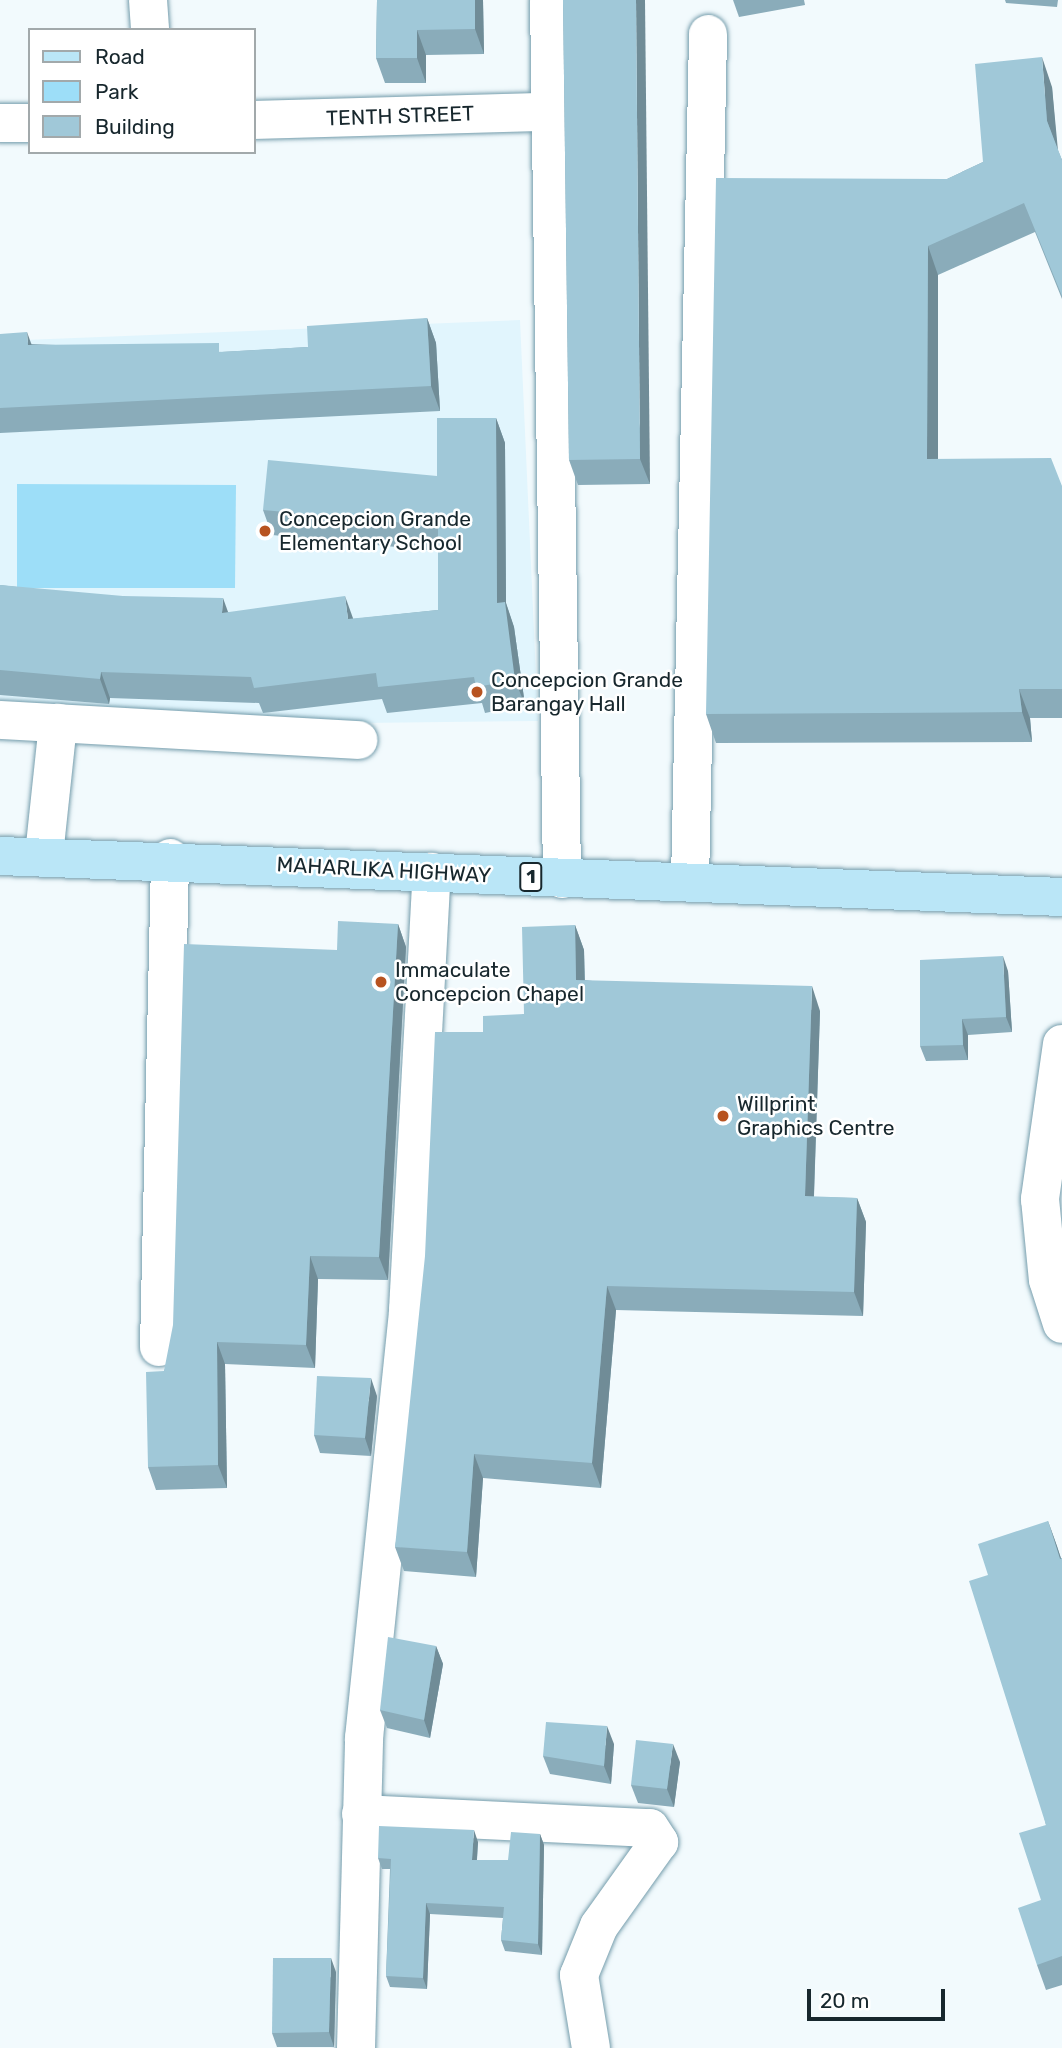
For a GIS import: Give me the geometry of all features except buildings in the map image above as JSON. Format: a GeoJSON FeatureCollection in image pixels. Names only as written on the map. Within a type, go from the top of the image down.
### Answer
{"type":"FeatureCollection","features":[{"type":"Feature","properties":{"kind":"main road","name":"MAHARLIKA HIGHWAY"},"geometry":{"type":"LineString","coordinates":[[0,856],[170,858],[562,879],[1062,897]]}},
{"type":"Feature","properties":{"kind":"street"},"geometry":{"type":"LineString","coordinates":[[148,0],[150,28]]}},
{"type":"Feature","properties":{"kind":"street"},"geometry":{"type":"LineString","coordinates":[[549,0],[547,112],[562,879]]}},
{"type":"Feature","properties":{"kind":"street"},"geometry":{"type":"LineString","coordinates":[[690,882],[708,34]]}},
{"type":"Feature","properties":{"kind":"street","name":"TENTH STREET"},"geometry":{"type":"LineString","coordinates":[[256,120],[547,112]]}},
{"type":"Feature","properties":{"kind":"street"},"geometry":{"type":"LineString","coordinates":[[0,123],[28,123]]}},
{"type":"Feature","properties":{"kind":"street"},"geometry":{"type":"LineString","coordinates":[[0,720],[358,740]]}},
{"type":"Feature","properties":{"kind":"street"},"geometry":{"type":"LineString","coordinates":[[44,855],[58,723]]}},
{"type":"Feature","properties":{"kind":"street"},"geometry":{"type":"LineString","coordinates":[[159,1347],[170,858]]}},
{"type":"Feature","properties":{"kind":"street"},"geometry":{"type":"LineString","coordinates":[[356,2048],[360,1814],[408,1310],[432,872]]}},
{"type":"Feature","properties":{"kind":"street"},"geometry":{"type":"LineString","coordinates":[[1062,1044],[1040,1199],[1048,1280],[1062,1324]]}},
{"type":"Feature","properties":{"kind":"street"},"geometry":{"type":"LineString","coordinates":[[360,1814],[650,1828],[659,1842],[599,1926],[579,1975],[591,2048]]}},
{"type":"Feature","properties":{"kind":"shaded area","name":"Concepcion Grande Elementary School"},"geometry":{"type":"Polygon","coordinates":[[[520,320],[538,721],[0,727],[0,341],[520,320]]]}},
{"type":"Feature","properties":{"kind":"green space"},"geometry":{"type":"Polygon","coordinates":[[[17,484],[236,485],[235,588],[17,588],[17,484]]]}},
{"type":"Feature","properties":{"kind":"place","name":"Concepcion Grande Elementary School"},"geometry":{"type":"Point","coordinates":[265,531]}},
{"type":"Feature","properties":{"kind":"place","name":"Concepcion Grande Barangay Hall"},"geometry":{"type":"Point","coordinates":[477,692]}},
{"type":"Feature","properties":{"kind":"place","name":"Immaculate Concepcion Chapel"},"geometry":{"type":"Point","coordinates":[381,982]}},
{"type":"Feature","properties":{"kind":"place","name":"Willprint Graphics Centre"},"geometry":{"type":"Point","coordinates":[723,1116]}}]}
